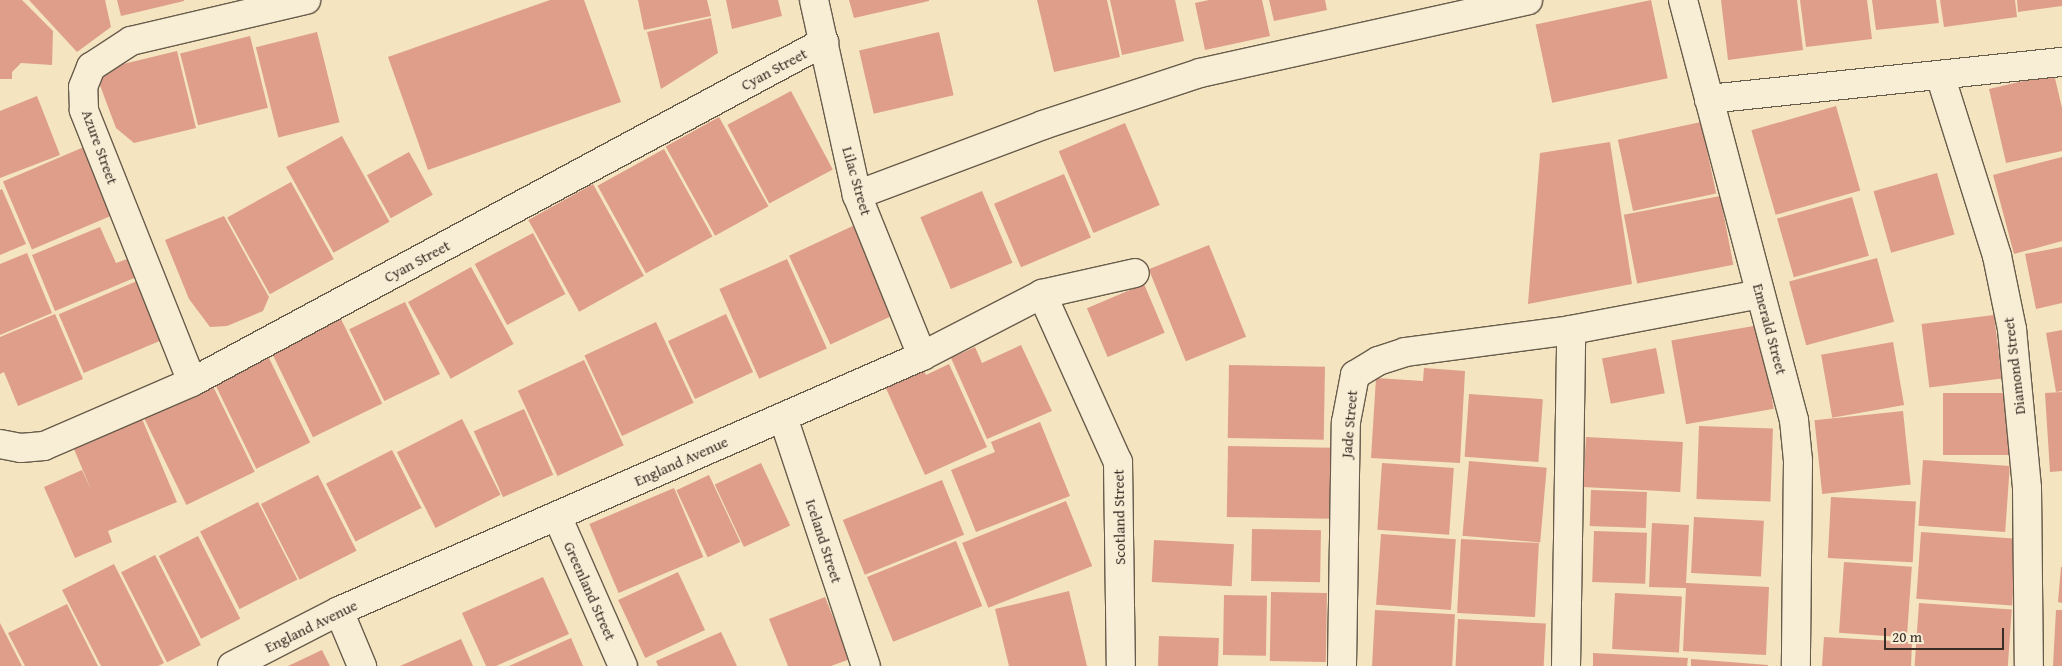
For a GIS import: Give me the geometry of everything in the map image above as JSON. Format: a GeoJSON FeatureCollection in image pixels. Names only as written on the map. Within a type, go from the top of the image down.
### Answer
{"type":"FeatureCollection","features":[{"type":"Feature","properties":{"kind":"street","name":"Azure Street"},"geometry":{"type":"LineString","coordinates":[[192,382],[84,110],[84,87],[91,67],[131,41],[306,0]]}},
{"type":"Feature","properties":{"kind":"street","name":"Lilac Street"},"geometry":{"type":"LineString","coordinates":[[814,0],[857,195],[922,356]]}},
{"type":"Feature","properties":{"kind":"street"},"geometry":{"type":"LineString","coordinates":[[857,195],[1043,125],[1200,73],[1528,0]]}},
{"type":"Feature","properties":{"kind":"street","name":"Emerald Street"},"geometry":{"type":"LineString","coordinates":[[1683,0],[1795,428],[1798,461],[1796,666]]}},
{"type":"Feature","properties":{"kind":"street","name":"Cyan Street"},"geometry":{"type":"LineString","coordinates":[[0,444],[21,448],[44,446],[192,382],[824,42]]}},
{"type":"Feature","properties":{"kind":"street"},"geometry":{"type":"LineString","coordinates":[[1709,99],[2062,62]]}},
{"type":"Feature","properties":{"kind":"street","name":"Diamond Street"},"geometry":{"type":"LineString","coordinates":[[1940,75],[1997,256],[2012,330],[2027,488],[2029,666]]}},
{"type":"Feature","properties":{"kind":"street","name":"England Avenue"},"geometry":{"type":"LineString","coordinates":[[232,666],[339,611],[922,356],[1042,294],[1135,273]]}},
{"type":"Feature","properties":{"kind":"street","name":"Scotland Street"},"geometry":{"type":"LineString","coordinates":[[1042,294],[1118,462],[1120,666]]}},
{"type":"Feature","properties":{"kind":"street","name":"Jade Street"},"geometry":{"type":"LineString","coordinates":[[1342,666],[1346,422],[1355,375],[1378,360],[1405,352],[1571,330],[1760,294]]}},
{"type":"Feature","properties":{"kind":"street"},"geometry":{"type":"LineString","coordinates":[[1566,666],[1571,330]]}},
{"type":"Feature","properties":{"kind":"street","name":"Iceland Street"},"geometry":{"type":"LineString","coordinates":[[783,416],[866,666]]}},
{"type":"Feature","properties":{"kind":"street","name":"Greenland Street"},"geometry":{"type":"LineString","coordinates":[[556,516],[623,666]]}},
{"type":"Feature","properties":{"kind":"street"},"geometry":{"type":"LineString","coordinates":[[339,611],[362,666]]}},
{"type":"Feature","properties":{"kind":"building"},"geometry":{"type":"Polygon","coordinates":[[[0,0],[22,0],[53,31],[52,65],[21,63],[12,72],[12,79],[0,79],[0,0]]]}},
{"type":"Feature","properties":{"kind":"building"},"geometry":{"type":"Polygon","coordinates":[[[29,0],[105,0],[111,27],[77,52],[29,0]]]}},
{"type":"Feature","properties":{"kind":"building"},"geometry":{"type":"Polygon","coordinates":[[[117,0],[184,0],[184,1],[121,16],[117,0]]]}},
{"type":"Feature","properties":{"kind":"building"},"geometry":{"type":"Polygon","coordinates":[[[550,0],[584,0],[621,102],[428,170],[388,57],[550,0]]]}},
{"type":"Feature","properties":{"kind":"building"},"geometry":{"type":"Polygon","coordinates":[[[638,0],[707,0],[711,16],[644,30],[638,0]]]}},
{"type":"Feature","properties":{"kind":"building"},"geometry":{"type":"Polygon","coordinates":[[[726,0],[778,0],[782,16],[732,29],[726,0]]]}},
{"type":"Feature","properties":{"kind":"building"},"geometry":{"type":"Polygon","coordinates":[[[849,0],[929,0],[929,1],[854,18],[849,0]]]}},
{"type":"Feature","properties":{"kind":"building"},"geometry":{"type":"Polygon","coordinates":[[[1037,0],[1107,0],[1120,57],[1054,72],[1037,0]]]}},
{"type":"Feature","properties":{"kind":"building"},"geometry":{"type":"Polygon","coordinates":[[[1110,0],[1175,0],[1184,41],[1122,55],[1110,0]]]}},
{"type":"Feature","properties":{"kind":"building"},"geometry":{"type":"Polygon","coordinates":[[[1209,0],[1262,0],[1270,36],[1205,50],[1195,3],[1209,0]]]}},
{"type":"Feature","properties":{"kind":"building"},"geometry":{"type":"Polygon","coordinates":[[[1269,0],[1325,0],[1327,10],[1274,21],[1269,0]]]}},
{"type":"Feature","properties":{"kind":"building"},"geometry":{"type":"Polygon","coordinates":[[[1651,0],[1668,78],[1552,103],[1536,25],[1651,0]]]}},
{"type":"Feature","properties":{"kind":"building"},"geometry":{"type":"Polygon","coordinates":[[[1721,0],[1797,0],[1803,50],[1728,60],[1721,0]]]}},
{"type":"Feature","properties":{"kind":"building"},"geometry":{"type":"Polygon","coordinates":[[[1800,0],[1867,0],[1872,39],[1806,47],[1800,0]]]}},
{"type":"Feature","properties":{"kind":"building"},"geometry":{"type":"Polygon","coordinates":[[[1872,0],[1936,0],[1939,23],[1876,30],[1872,0]]]}},
{"type":"Feature","properties":{"kind":"building"},"geometry":{"type":"Polygon","coordinates":[[[1940,0],[2015,0],[2017,17],[1944,27],[1940,0]]]}},
{"type":"Feature","properties":{"kind":"building"},"geometry":{"type":"Polygon","coordinates":[[[2017,0],[2062,0],[2062,6],[2018,12],[2017,0]]]}},
{"type":"Feature","properties":{"kind":"building"},"geometry":{"type":"Polygon","coordinates":[[[711,18],[718,53],[661,89],[647,32],[711,18]]]}},
{"type":"Feature","properties":{"kind":"building"},"geometry":{"type":"Polygon","coordinates":[[[317,32],[339,122],[278,137],[256,47],[317,32]]]}},
{"type":"Feature","properties":{"kind":"building"},"geometry":{"type":"Polygon","coordinates":[[[939,32],[954,95],[874,114],[859,50],[939,32]]]}},
{"type":"Feature","properties":{"kind":"building"},"geometry":{"type":"Polygon","coordinates":[[[250,36],[268,108],[198,125],[180,53],[250,36]]]}},
{"type":"Feature","properties":{"kind":"building"},"geometry":{"type":"Polygon","coordinates":[[[177,51],[196,128],[134,143],[116,128],[98,80],[115,66],[177,51]]]}},
{"type":"Feature","properties":{"kind":"building"},"geometry":{"type":"Polygon","coordinates":[[[2054,74],[2062,108],[2062,151],[2006,163],[1989,89],[2054,74]]]}},
{"type":"Feature","properties":{"kind":"building"},"geometry":{"type":"Polygon","coordinates":[[[791,91],[833,170],[769,203],[727,125],[791,91]]]}},
{"type":"Feature","properties":{"kind":"building"},"geometry":{"type":"Polygon","coordinates":[[[37,96],[60,155],[0,178],[0,111],[37,96]]]}},
{"type":"Feature","properties":{"kind":"building"},"geometry":{"type":"Polygon","coordinates":[[[1836,106],[1860,191],[1776,215],[1751,130],[1836,106]]]}},
{"type":"Feature","properties":{"kind":"building"},"geometry":{"type":"Polygon","coordinates":[[[719,117],[768,206],[715,236],[666,147],[719,117]]]}},
{"type":"Feature","properties":{"kind":"building"},"geometry":{"type":"Polygon","coordinates":[[[1701,122],[1716,193],[1633,211],[1618,140],[1701,122]]]}},
{"type":"Feature","properties":{"kind":"building"},"geometry":{"type":"Polygon","coordinates":[[[1125,123],[1160,205],[1093,233],[1059,151],[1125,123]]]}},
{"type":"Feature","properties":{"kind":"building"},"geometry":{"type":"Polygon","coordinates":[[[342,136],[390,222],[334,253],[286,167],[342,136]]]}},
{"type":"Feature","properties":{"kind":"building"},"geometry":{"type":"Polygon","coordinates":[[[1610,142],[1632,284],[1528,304],[1540,153],[1610,142]]]}},
{"type":"Feature","properties":{"kind":"building"},"geometry":{"type":"Polygon","coordinates":[[[84,147],[113,215],[32,250],[3,181],[84,147]]]}},
{"type":"Feature","properties":{"kind":"building"},"geometry":{"type":"Polygon","coordinates":[[[664,149],[712,236],[646,273],[598,186],[664,149]]]}},
{"type":"Feature","properties":{"kind":"building"},"geometry":{"type":"Polygon","coordinates":[[[409,152],[433,195],[391,218],[367,175],[409,152]]]}},
{"type":"Feature","properties":{"kind":"building"},"geometry":{"type":"Polygon","coordinates":[[[2062,157],[2062,241],[2014,254],[1993,175],[2062,157]]]}},
{"type":"Feature","properties":{"kind":"building"},"geometry":{"type":"Polygon","coordinates":[[[1937,173],[1955,235],[1891,253],[1874,191],[1937,173]]]}},
{"type":"Feature","properties":{"kind":"building"},"geometry":{"type":"Polygon","coordinates":[[[1064,174],[1091,238],[1021,267],[994,204],[1064,174]]]}},
{"type":"Feature","properties":{"kind":"building"},"geometry":{"type":"Polygon","coordinates":[[[291,182],[334,259],[270,294],[227,217],[291,182]]]}},
{"type":"Feature","properties":{"kind":"building"},"geometry":{"type":"Polygon","coordinates":[[[593,184],[644,276],[579,312],[528,220],[593,184]]]}},
{"type":"Feature","properties":{"kind":"building"},"geometry":{"type":"Polygon","coordinates":[[[2,189],[26,244],[0,255],[0,190],[2,189]]]}},
{"type":"Feature","properties":{"kind":"building"},"geometry":{"type":"Polygon","coordinates":[[[982,191],[1012,263],[951,289],[920,217],[982,191]]]}},
{"type":"Feature","properties":{"kind":"building"},"geometry":{"type":"Polygon","coordinates":[[[1720,196],[1733,265],[1637,283],[1624,215],[1720,196]]]}},
{"type":"Feature","properties":{"kind":"building"},"geometry":{"type":"Polygon","coordinates":[[[1852,197],[1869,256],[1794,277],[1777,218],[1852,197]]]}},
{"type":"Feature","properties":{"kind":"building"},"geometry":{"type":"Polygon","coordinates":[[[224,216],[269,297],[263,311],[227,326],[210,327],[189,299],[165,240],[224,216]]]}},
{"type":"Feature","properties":{"kind":"building"},"geometry":{"type":"Polygon","coordinates":[[[857,224],[898,313],[830,345],[789,256],[857,224]]]}},
{"type":"Feature","properties":{"kind":"building"},"geometry":{"type":"Polygon","coordinates":[[[100,227],[116,263],[130,258],[139,276],[55,311],[32,255],[100,227]]]}},
{"type":"Feature","properties":{"kind":"building"},"geometry":{"type":"Polygon","coordinates":[[[533,233],[565,294],[507,325],[475,264],[533,233]]]}},
{"type":"Feature","properties":{"kind":"building"},"geometry":{"type":"Polygon","coordinates":[[[1209,245],[1246,337],[1186,361],[1149,269],[1209,245]]]}},
{"type":"Feature","properties":{"kind":"building"},"geometry":{"type":"Polygon","coordinates":[[[2062,247],[2062,303],[2036,309],[2025,254],[2062,247]]]}},
{"type":"Feature","properties":{"kind":"building"},"geometry":{"type":"Polygon","coordinates":[[[27,253],[52,313],[0,335],[0,264],[27,253]]]}},
{"type":"Feature","properties":{"kind":"building"},"geometry":{"type":"Polygon","coordinates":[[[1877,258],[1894,322],[1806,345],[1789,282],[1877,258]]]}},
{"type":"Feature","properties":{"kind":"building"},"geometry":{"type":"Polygon","coordinates":[[[787,259],[827,349],[759,379],[719,289],[787,259]]]}},
{"type":"Feature","properties":{"kind":"building"},"geometry":{"type":"Polygon","coordinates":[[[471,267],[514,344],[451,379],[408,302],[471,267]]]}},
{"type":"Feature","properties":{"kind":"building"},"geometry":{"type":"Polygon","coordinates":[[[137,281],[162,340],[84,373],[59,314],[137,281]]]}},
{"type":"Feature","properties":{"kind":"building"},"geometry":{"type":"Polygon","coordinates":[[[1144,284],[1165,333],[1108,357],[1087,308],[1144,284]]]}},
{"type":"Feature","properties":{"kind":"building"},"geometry":{"type":"Polygon","coordinates":[[[405,302],[440,374],[384,401],[349,329],[405,302]]]}},
{"type":"Feature","properties":{"kind":"building"},"geometry":{"type":"Polygon","coordinates":[[[55,314],[83,379],[18,406],[4,372],[0,374],[0,337],[55,314]]]}},
{"type":"Feature","properties":{"kind":"building"},"geometry":{"type":"Polygon","coordinates":[[[726,314],[753,372],[695,399],[668,341],[726,314]]]}},
{"type":"Feature","properties":{"kind":"building"},"geometry":{"type":"Polygon","coordinates":[[[1994,315],[2002,379],[1929,387],[1922,324],[1994,315]]]}},
{"type":"Feature","properties":{"kind":"building"},"geometry":{"type":"Polygon","coordinates":[[[341,319],[382,403],[313,437],[272,353],[341,319]]]}},
{"type":"Feature","properties":{"kind":"building"},"geometry":{"type":"Polygon","coordinates":[[[656,322],[694,403],[622,436],[584,355],[656,322]]]}},
{"type":"Feature","properties":{"kind":"building"},"geometry":{"type":"Polygon","coordinates":[[[1759,325],[1774,409],[1686,424],[1671,340],[1759,325]]]}},
{"type":"Feature","properties":{"kind":"building"},"geometry":{"type":"Polygon","coordinates":[[[2062,330],[2062,391],[2056,392],[2046,333],[2062,330]]]}},
{"type":"Feature","properties":{"kind":"building"},"geometry":{"type":"Polygon","coordinates":[[[1893,342],[1904,405],[1832,418],[1821,355],[1893,342]]]}},
{"type":"Feature","properties":{"kind":"building"},"geometry":{"type":"Polygon","coordinates":[[[1021,345],[1052,411],[987,439],[951,358],[975,347],[982,363],[1021,345]]]}},
{"type":"Feature","properties":{"kind":"building"},"geometry":{"type":"Polygon","coordinates":[[[1656,348],[1665,393],[1611,404],[1602,358],[1656,348]]]}},
{"type":"Feature","properties":{"kind":"building"},"geometry":{"type":"Polygon","coordinates":[[[269,358],[310,442],[256,469],[215,384],[269,358]]]}},
{"type":"Feature","properties":{"kind":"building"},"geometry":{"type":"Polygon","coordinates":[[[584,360],[624,445],[558,476],[518,391],[584,360]]]}},
{"type":"Feature","properties":{"kind":"building"},"geometry":{"type":"Polygon","coordinates":[[[949,364],[987,447],[925,475],[884,384],[922,367],[926,375],[949,364]]]}},
{"type":"Feature","properties":{"kind":"building"},"geometry":{"type":"Polygon","coordinates":[[[1229,365],[1325,367],[1324,440],[1228,438],[1229,365]]]}},
{"type":"Feature","properties":{"kind":"building"},"geometry":{"type":"Polygon","coordinates":[[[1424,368],[1465,371],[1460,463],[1371,458],[1376,378],[1423,381],[1424,368]]]}},
{"type":"Feature","properties":{"kind":"building"},"geometry":{"type":"Polygon","coordinates":[[[210,380],[255,472],[186,505],[142,413],[210,380]]]}},
{"type":"Feature","properties":{"kind":"building"},"geometry":{"type":"Polygon","coordinates":[[[2062,392],[2062,471],[2050,472],[2045,393],[2062,392]]]}},
{"type":"Feature","properties":{"kind":"building"},"geometry":{"type":"Polygon","coordinates":[[[1943,393],[2009,393],[2009,455],[1943,455],[1943,393]]]}},
{"type":"Feature","properties":{"kind":"building"},"geometry":{"type":"Polygon","coordinates":[[[1469,394],[1543,399],[1538,462],[1465,457],[1469,394]]]}},
{"type":"Feature","properties":{"kind":"building"},"geometry":{"type":"Polygon","coordinates":[[[524,409],[553,475],[503,497],[474,431],[524,409]]]}},
{"type":"Feature","properties":{"kind":"building"},"geometry":{"type":"Polygon","coordinates":[[[1903,411],[1911,485],[1822,494],[1814,420],[1903,411]]]}},
{"type":"Feature","properties":{"kind":"building"},"geometry":{"type":"Polygon","coordinates":[[[140,414],[177,502],[108,531],[112,542],[75,558],[44,487],[82,470],[92,492],[71,442],[140,414]]]}},
{"type":"Feature","properties":{"kind":"building"},"geometry":{"type":"Polygon","coordinates":[[[462,419],[501,495],[436,528],[397,452],[462,419]]]}},
{"type":"Feature","properties":{"kind":"building"},"geometry":{"type":"Polygon","coordinates":[[[1040,422],[1070,496],[976,532],[951,470],[995,452],[991,442],[1040,422]]]}},
{"type":"Feature","properties":{"kind":"building"},"geometry":{"type":"Polygon","coordinates":[[[1699,426],[1773,429],[1770,502],[1696,499],[1699,426]]]}},
{"type":"Feature","properties":{"kind":"building"},"geometry":{"type":"Polygon","coordinates":[[[1586,437],[1683,442],[1680,492],[1583,487],[1586,437]]]}},
{"type":"Feature","properties":{"kind":"building"},"geometry":{"type":"Polygon","coordinates":[[[1228,446],[1332,448],[1331,519],[1227,517],[1228,446]]]}},
{"type":"Feature","properties":{"kind":"building"},"geometry":{"type":"Polygon","coordinates":[[[392,450],[422,508],[356,542],[326,484],[392,450]]]}},
{"type":"Feature","properties":{"kind":"building"},"geometry":{"type":"Polygon","coordinates":[[[1923,460],[2010,466],[2005,532],[1918,526],[1923,460]]]}},
{"type":"Feature","properties":{"kind":"building"},"geometry":{"type":"Polygon","coordinates":[[[1469,461],[1547,468],[1540,543],[1462,536],[1469,461]]]}},
{"type":"Feature","properties":{"kind":"building"},"geometry":{"type":"Polygon","coordinates":[[[761,463],[790,526],[744,547],[715,485],[761,463]]]}},
{"type":"Feature","properties":{"kind":"building"},"geometry":{"type":"Polygon","coordinates":[[[1382,463],[1454,468],[1449,535],[1377,530],[1382,463]]]}},
{"type":"Feature","properties":{"kind":"building"},"geometry":{"type":"Polygon","coordinates":[[[318,475],[357,551],[300,580],[261,504],[318,475]]]}},
{"type":"Feature","properties":{"kind":"building"},"geometry":{"type":"Polygon","coordinates":[[[709,475],[740,542],[708,557],[676,490],[709,475]]]}},
{"type":"Feature","properties":{"kind":"building"},"geometry":{"type":"Polygon","coordinates":[[[942,480],[964,535],[865,575],[843,520],[942,480]]]}},
{"type":"Feature","properties":{"kind":"building"},"geometry":{"type":"Polygon","coordinates":[[[674,488],[703,557],[619,593],[589,524],[674,488]]]}},
{"type":"Feature","properties":{"kind":"building"},"geometry":{"type":"Polygon","coordinates":[[[1591,490],[1647,492],[1646,528],[1590,526],[1591,490]]]}},
{"type":"Feature","properties":{"kind":"building"},"geometry":{"type":"Polygon","coordinates":[[[1831,497],[1916,501],[1913,562],[1828,558],[1831,497]]]}},
{"type":"Feature","properties":{"kind":"building"},"geometry":{"type":"Polygon","coordinates":[[[1066,501],[1092,566],[988,608],[962,543],[1066,501]]]}},
{"type":"Feature","properties":{"kind":"building"},"geometry":{"type":"Polygon","coordinates":[[[258,502],[297,580],[240,609],[200,532],[258,502]]]}},
{"type":"Feature","properties":{"kind":"building"},"geometry":{"type":"Polygon","coordinates":[[[1694,517],[1764,521],[1761,577],[1691,573],[1694,517]]]}},
{"type":"Feature","properties":{"kind":"building"},"geometry":{"type":"Polygon","coordinates":[[[1652,523],[1689,525],[1686,583],[1769,587],[1766,655],[1683,651],[1686,588],[1649,587],[1652,523]]]}},
{"type":"Feature","properties":{"kind":"building"},"geometry":{"type":"Polygon","coordinates":[[[1252,529],[1321,530],[1320,582],[1251,581],[1252,529]]]}},
{"type":"Feature","properties":{"kind":"building"},"geometry":{"type":"Polygon","coordinates":[[[1594,531],[1647,533],[1645,584],[1592,582],[1594,531]]]}},
{"type":"Feature","properties":{"kind":"building"},"geometry":{"type":"Polygon","coordinates":[[[1921,532],[2017,539],[2012,606],[1916,599],[1921,532]]]}},
{"type":"Feature","properties":{"kind":"building"},"geometry":{"type":"Polygon","coordinates":[[[1381,534],[1456,539],[1451,610],[1376,605],[1381,534]]]}},
{"type":"Feature","properties":{"kind":"building"},"geometry":{"type":"Polygon","coordinates":[[[198,536],[240,619],[201,639],[159,556],[198,536]]]}},
{"type":"Feature","properties":{"kind":"building"},"geometry":{"type":"Polygon","coordinates":[[[1461,539],[1539,543],[1535,617],[1457,613],[1461,539]]]}},
{"type":"Feature","properties":{"kind":"building"},"geometry":{"type":"Polygon","coordinates":[[[1154,540],[1234,544],[1232,586],[1152,582],[1154,540]]]}},
{"type":"Feature","properties":{"kind":"building"},"geometry":{"type":"Polygon","coordinates":[[[956,541],[982,606],[893,642],[867,577],[956,541]]]}},
{"type":"Feature","properties":{"kind":"building"},"geometry":{"type":"Polygon","coordinates":[[[155,555],[201,645],[167,662],[121,572],[155,555]]]}},
{"type":"Feature","properties":{"kind":"building"},"geometry":{"type":"Polygon","coordinates":[[[1844,562],[1912,567],[1907,638],[1839,633],[1844,562]]]}},
{"type":"Feature","properties":{"kind":"building"},"geometry":{"type":"Polygon","coordinates":[[[114,564],[164,663],[158,666],[101,666],[62,590],[114,564]]]}},
{"type":"Feature","properties":{"kind":"building"},"geometry":{"type":"Polygon","coordinates":[[[2062,567],[2062,603],[2058,602],[2062,567]]]}},
{"type":"Feature","properties":{"kind":"building"},"geometry":{"type":"Polygon","coordinates":[[[678,572],[705,630],[645,658],[618,600],[678,572]]]}},
{"type":"Feature","properties":{"kind":"building"},"geometry":{"type":"Polygon","coordinates":[[[543,577],[569,634],[496,666],[486,666],[462,613],[543,577]]]}},
{"type":"Feature","properties":{"kind":"building"},"geometry":{"type":"Polygon","coordinates":[[[1069,591],[1087,666],[1009,666],[995,609],[1069,591]]]}},
{"type":"Feature","properties":{"kind":"building"},"geometry":{"type":"Polygon","coordinates":[[[1271,592],[1327,593],[1326,662],[1270,661],[1271,592]]]}},
{"type":"Feature","properties":{"kind":"building"},"geometry":{"type":"Polygon","coordinates":[[[1615,593],[1682,597],[1679,652],[1612,649],[1615,593]]]}},
{"type":"Feature","properties":{"kind":"building"},"geometry":{"type":"Polygon","coordinates":[[[1224,595],[1267,596],[1266,656],[1223,655],[1224,595]]]}},
{"type":"Feature","properties":{"kind":"building"},"geometry":{"type":"Polygon","coordinates":[[[825,597],[850,659],[831,666],[788,666],[769,619],[825,597]]]}},
{"type":"Feature","properties":{"kind":"building"},"geometry":{"type":"Polygon","coordinates":[[[1919,603],[2012,609],[2008,666],[1915,666],[1919,603]]]}},
{"type":"Feature","properties":{"kind":"building"},"geometry":{"type":"Polygon","coordinates":[[[67,604],[98,666],[25,666],[8,633],[67,604]]]}},
{"type":"Feature","properties":{"kind":"building"},"geometry":{"type":"Polygon","coordinates":[[[1375,610],[1455,614],[1452,666],[1372,666],[1375,610]]]}},
{"type":"Feature","properties":{"kind":"building"},"geometry":{"type":"Polygon","coordinates":[[[2056,610],[2062,610],[2062,666],[2053,666],[2056,610]]]}},
{"type":"Feature","properties":{"kind":"building"},"geometry":{"type":"Polygon","coordinates":[[[1458,619],[1546,624],[1544,666],[1456,666],[1458,619]]]}},
{"type":"Feature","properties":{"kind":"building"},"geometry":{"type":"Polygon","coordinates":[[[0,623],[22,666],[0,666],[0,623]]]}},
{"type":"Feature","properties":{"kind":"building"},"geometry":{"type":"Polygon","coordinates":[[[721,632],[737,666],[658,666],[656,661],[721,632]]]}},
{"type":"Feature","properties":{"kind":"building"},"geometry":{"type":"Polygon","coordinates":[[[1159,636],[1219,638],[1218,666],[1158,666],[1159,636]]]}},
{"type":"Feature","properties":{"kind":"building"},"geometry":{"type":"Polygon","coordinates":[[[1824,637],[1912,642],[1911,666],[1822,666],[1824,637]]]}},
{"type":"Feature","properties":{"kind":"building"},"geometry":{"type":"Polygon","coordinates":[[[571,638],[583,666],[509,666],[571,638]]]}},
{"type":"Feature","properties":{"kind":"building"},"geometry":{"type":"Polygon","coordinates":[[[461,639],[473,666],[400,666],[461,639]]]}},
{"type":"Feature","properties":{"kind":"building"},"geometry":{"type":"Polygon","coordinates":[[[322,650],[330,666],[288,666],[322,650]]]}},
{"type":"Feature","properties":{"kind":"building"},"geometry":{"type":"Polygon","coordinates":[[[1593,653],[1688,658],[1687,666],[1593,666],[1593,653]]]}},
{"type":"Feature","properties":{"kind":"building"},"geometry":{"type":"Polygon","coordinates":[[[1691,659],[1768,665],[1768,666],[1691,666],[1691,659]]]}}]}
